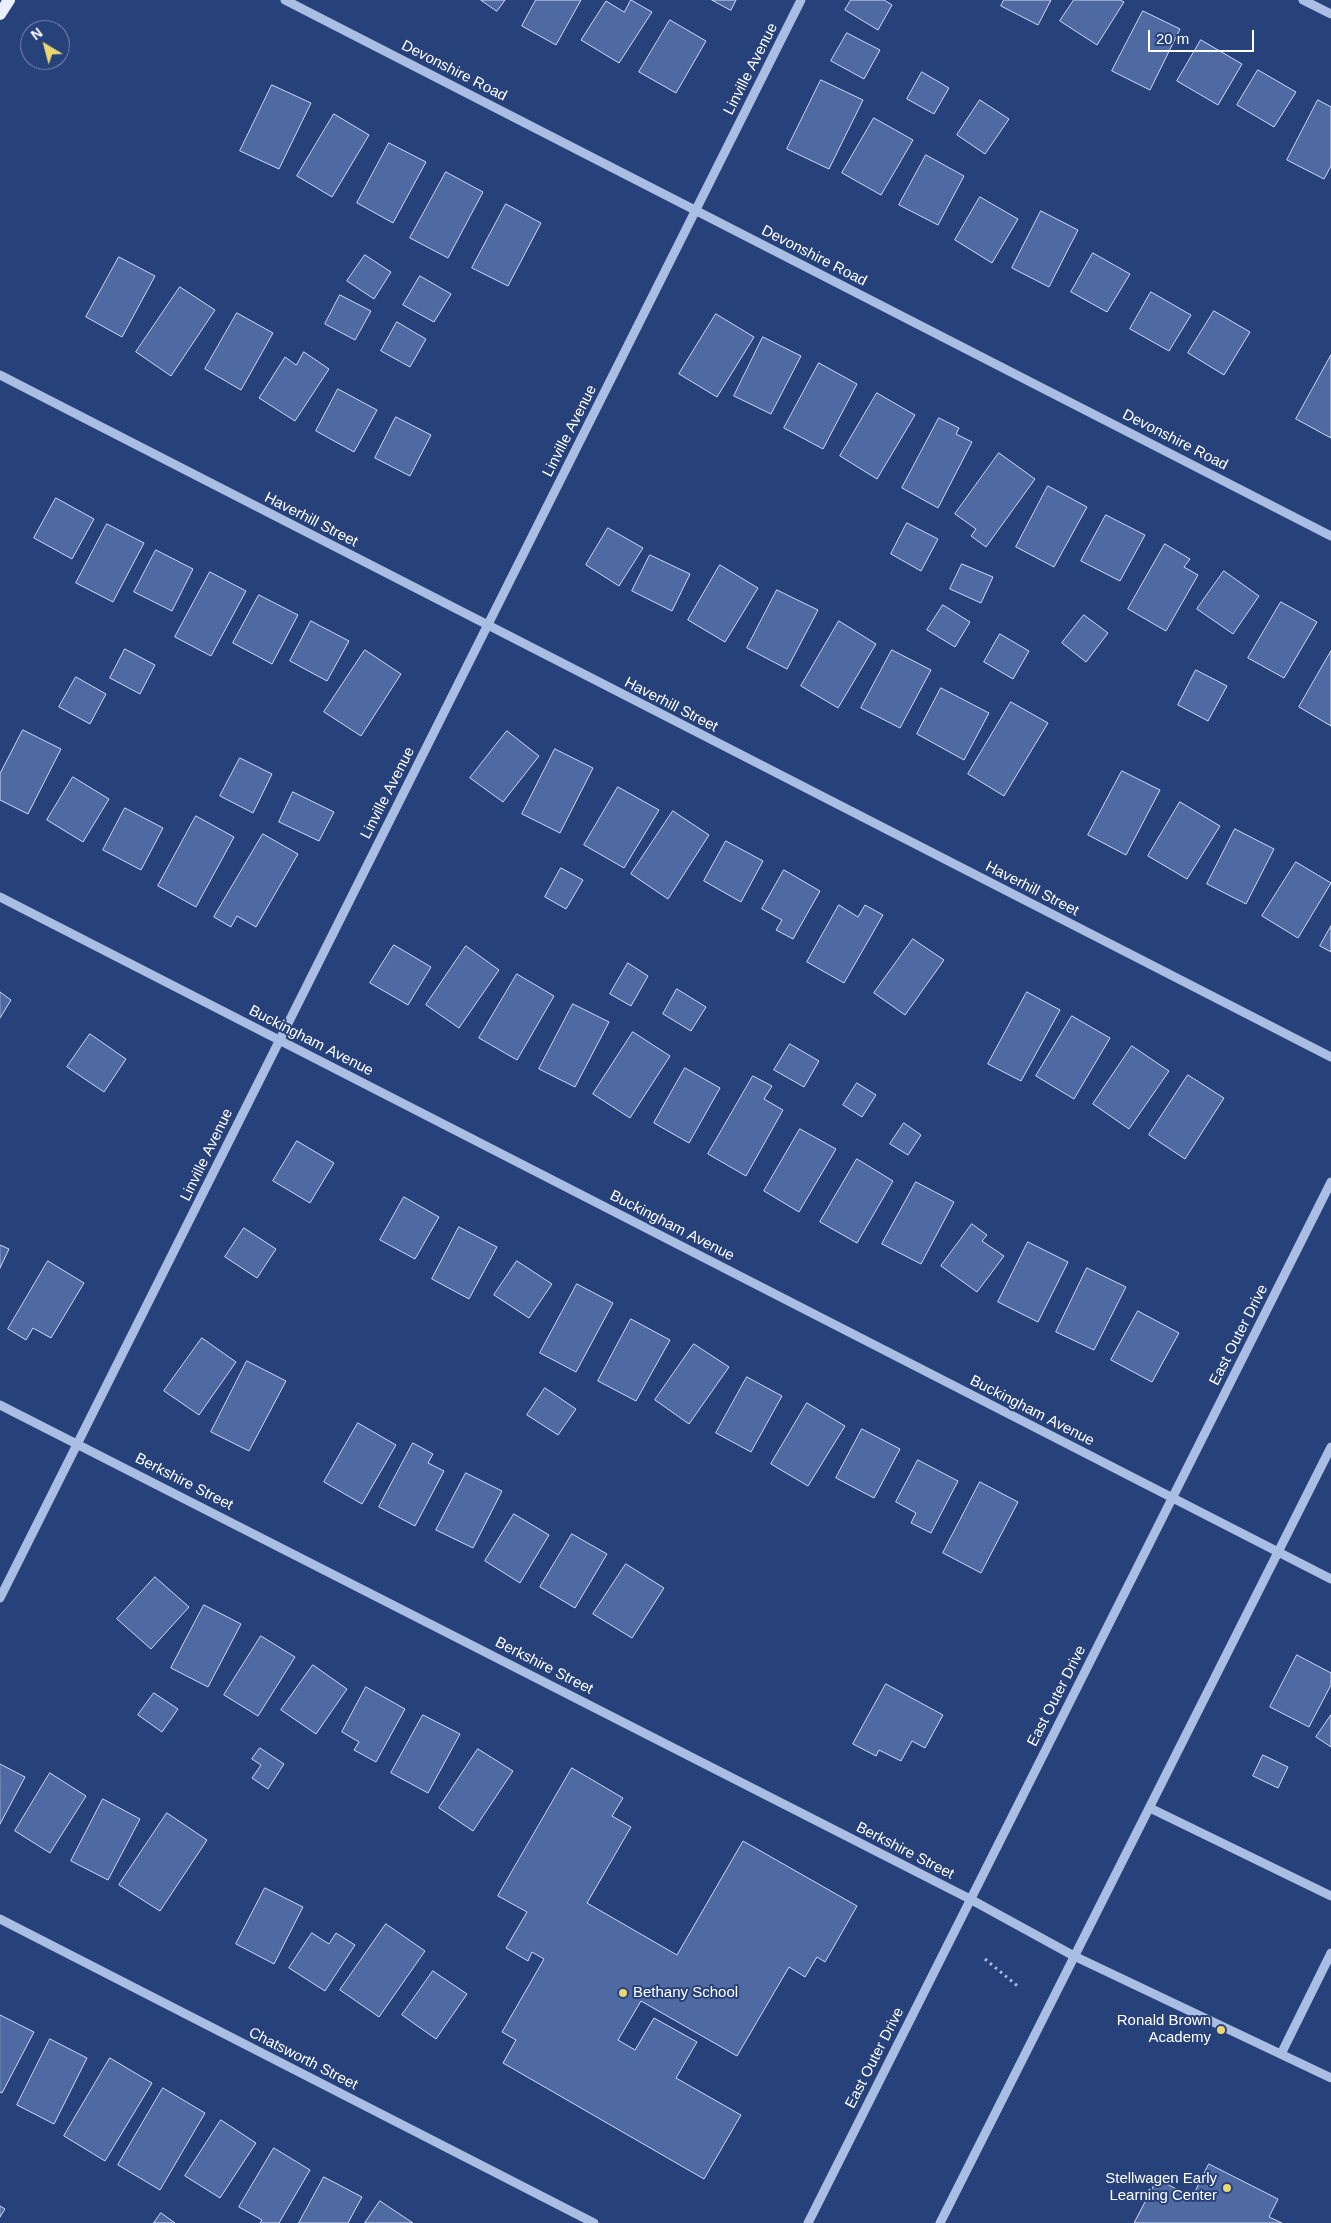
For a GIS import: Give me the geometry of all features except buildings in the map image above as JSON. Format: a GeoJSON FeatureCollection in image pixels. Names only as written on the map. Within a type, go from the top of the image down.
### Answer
{"type":"FeatureCollection","features":[{"type":"Feature","properties":{"kind":"main road"},"geometry":{"type":"LineString","coordinates":[[0,14],[9,0]]}},
{"type":"Feature","properties":{"kind":"street","name":"Devonshire Road"},"geometry":{"type":"LineString","coordinates":[[285,0],[1331,536]]}},
{"type":"Feature","properties":{"kind":"street","name":"Linville Avenue"},"geometry":{"type":"LineString","coordinates":[[0,1598],[79,1444],[279,1040],[801,0]]}},
{"type":"Feature","properties":{"kind":"street"},"geometry":{"type":"LineString","coordinates":[[1303,0],[1331,14]]}},
{"type":"Feature","properties":{"kind":"street","name":"Haverhill Street"},"geometry":{"type":"LineString","coordinates":[[0,375],[1331,1057]]}},
{"type":"Feature","properties":{"kind":"street","name":"Buckingham Avenue"},"geometry":{"type":"LineString","coordinates":[[0,897],[1331,1579]]}},
{"type":"Feature","properties":{"kind":"street","name":"East Outer Drive"},"geometry":{"type":"LineString","coordinates":[[808,2223],[1331,1182]]}},
{"type":"Feature","properties":{"kind":"street","name":"Berkshire Street"},"geometry":{"type":"LineString","coordinates":[[0,1405],[970,1899],[1074,1956],[1331,2078]]}},
{"type":"Feature","properties":{"kind":"street"},"geometry":{"type":"LineString","coordinates":[[940,2223],[1331,1447]]}},
{"type":"Feature","properties":{"kind":"street"},"geometry":{"type":"LineString","coordinates":[[1150,1808],[1331,1896]]}},
{"type":"Feature","properties":{"kind":"street","name":"Chatsworth Street"},"geometry":{"type":"LineString","coordinates":[[0,1919],[594,2223]]}},
{"type":"Feature","properties":{"kind":"street"},"geometry":{"type":"LineString","coordinates":[[1281,2054],[1331,1953]]}},
{"type":"Feature","properties":{"kind":"path"},"geometry":{"type":"LineString","coordinates":[[985,1959],[1020,1988]]}},
{"type":"Feature","properties":{"kind":"place","name":"Bethany School"},"geometry":{"type":"Point","coordinates":[623,1993]}},
{"type":"Feature","properties":{"kind":"place","name":"Ronald Brown Academy"},"geometry":{"type":"Point","coordinates":[1221,2030]}},
{"type":"Feature","properties":{"kind":"place","name":"Stellwagen Early Learning Center"},"geometry":{"type":"Point","coordinates":[1227,2188]}}]}
